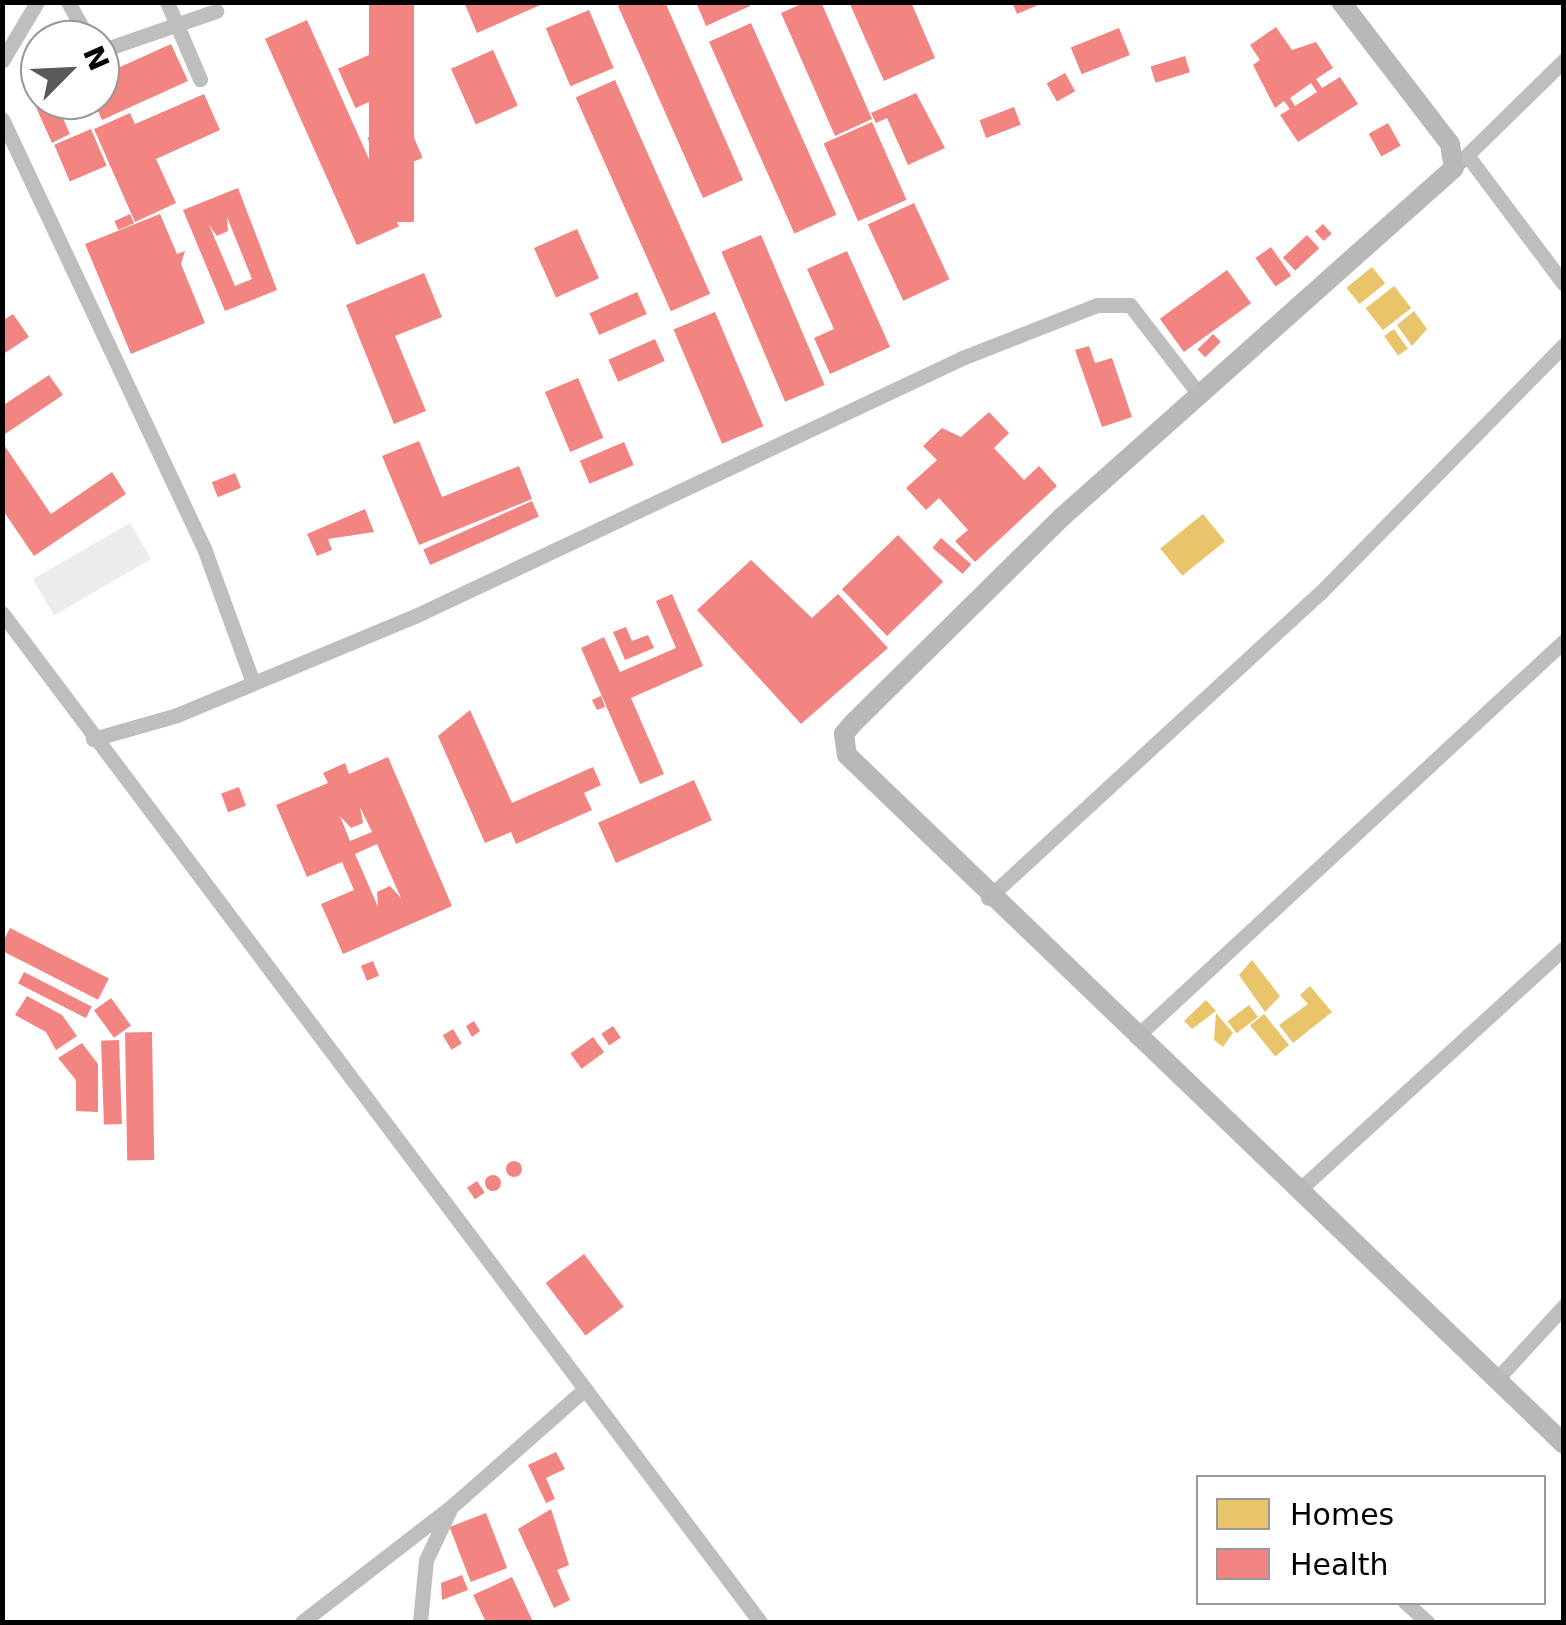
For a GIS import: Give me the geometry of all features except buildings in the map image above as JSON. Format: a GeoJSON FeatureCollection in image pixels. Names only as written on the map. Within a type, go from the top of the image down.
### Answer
{"type":"FeatureCollection","features":[{"type":"Feature","properties":{"kind":"main road"},"geometry":{"type":"LineString","coordinates":[[1341,2],[1461,162],[1198,393],[844,734],[847,755],[988,898],[1564,1444]]}},
{"type":"Feature","properties":{"kind":"street"},"geometry":{"type":"LineString","coordinates":[[2,60],[36,2]]}},
{"type":"Feature","properties":{"kind":"street"},"geometry":{"type":"LineString","coordinates":[[166,2],[200,79]]}},
{"type":"Feature","properties":{"kind":"street"},"geometry":{"type":"LineString","coordinates":[[120,46],[180,29],[216,11]]}},
{"type":"Feature","properties":{"kind":"street"},"geometry":{"type":"LineString","coordinates":[[1564,60],[1552,77],[1461,162],[1564,284]]}},
{"type":"Feature","properties":{"kind":"street"},"geometry":{"type":"LineString","coordinates":[[1552,77],[1564,90]]}},
{"type":"Feature","properties":{"kind":"street"},"geometry":{"type":"LineString","coordinates":[[2,119],[205,551],[252,683]]}},
{"type":"Feature","properties":{"kind":"street"},"geometry":{"type":"LineString","coordinates":[[93,739],[252,683],[1097,305],[1130,306],[1198,393]]}},
{"type":"Feature","properties":{"kind":"street"},"geometry":{"type":"LineString","coordinates":[[988,898],[1320,592],[1564,345]]}},
{"type":"Feature","properties":{"kind":"street"},"geometry":{"type":"LineString","coordinates":[[2,614],[760,1622]]}},
{"type":"Feature","properties":{"kind":"street"},"geometry":{"type":"LineString","coordinates":[[1136,1037],[1564,641]]}},
{"type":"Feature","properties":{"kind":"street"},"geometry":{"type":"LineString","coordinates":[[1299,1190],[1564,948]]}},
{"type":"Feature","properties":{"kind":"street"},"geometry":{"type":"LineString","coordinates":[[1495,1381],[1564,1306]]}},
{"type":"Feature","properties":{"kind":"street"},"geometry":{"type":"LineString","coordinates":[[302,1622],[452,1506],[585,1389]]}},
{"type":"Feature","properties":{"kind":"street"},"geometry":{"type":"LineString","coordinates":[[420,1622],[426,1560],[452,1506]]}},
{"type":"Feature","properties":{"kind":"shaded area"},"geometry":{"type":"Polygon","coordinates":[[[130,523],[151,559],[54,615],[33,579],[130,523]]]}}]}
